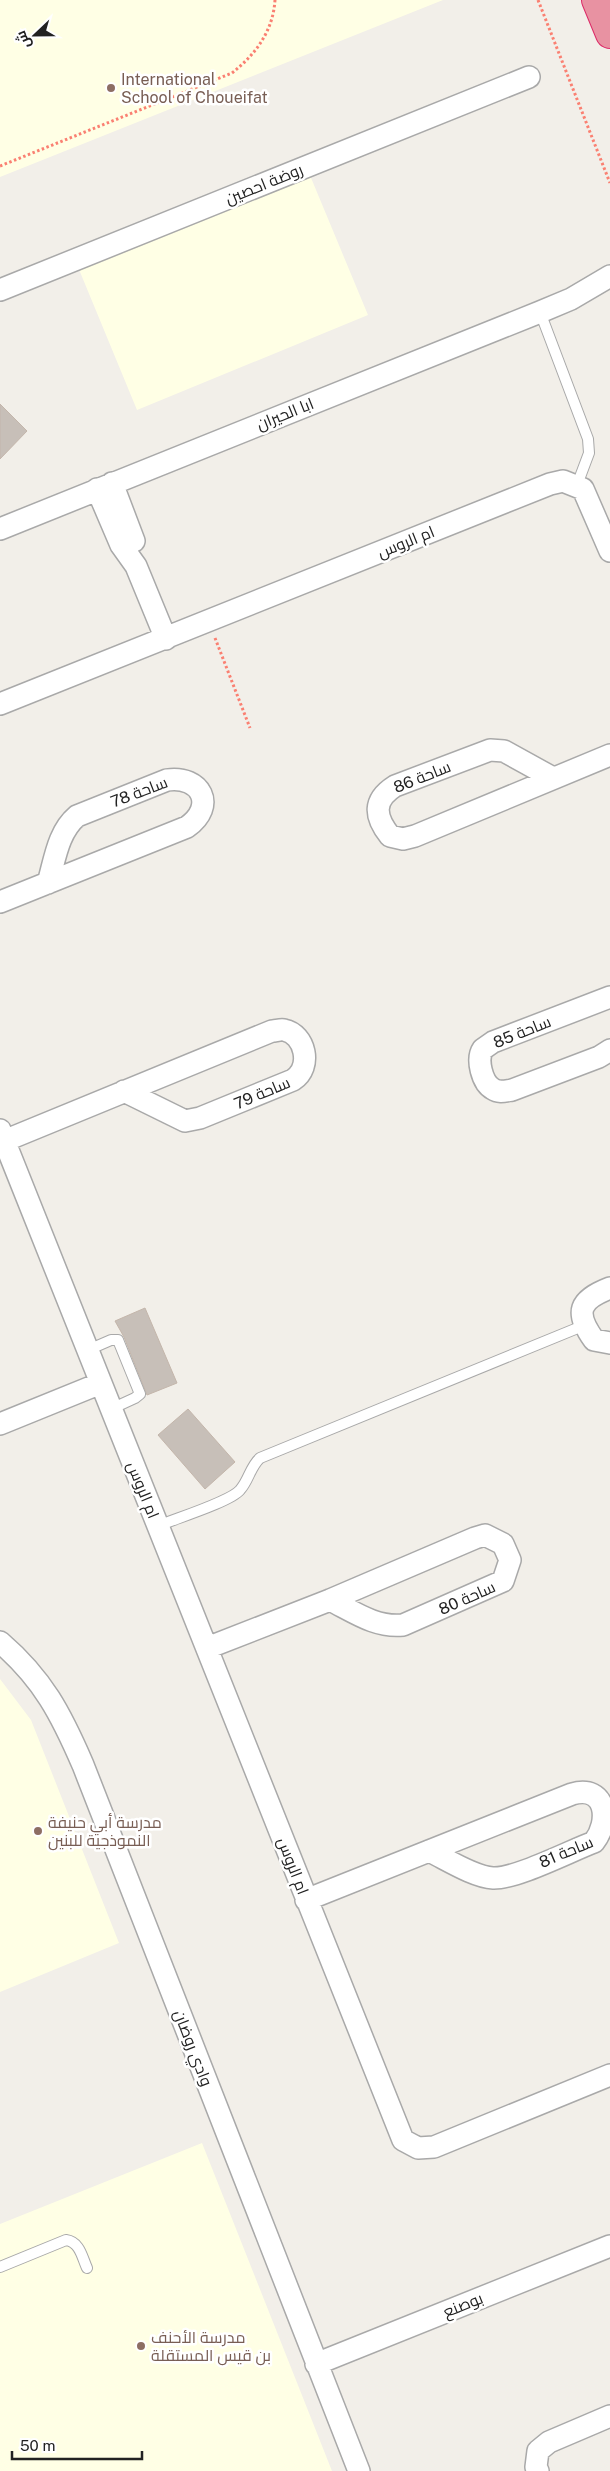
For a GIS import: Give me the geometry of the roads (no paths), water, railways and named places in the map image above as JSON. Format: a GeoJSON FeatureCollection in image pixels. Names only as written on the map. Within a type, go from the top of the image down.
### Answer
{"type":"FeatureCollection","features":[{"type":"Feature","properties":{"kind":"highway"},"geometry":{"type":"LineString","coordinates":[[596,0],[610,34]]}},
{"type":"Feature","properties":{"kind":"street","name":"روضة احصين"},"geometry":{"type":"LineString","coordinates":[[0,290],[529,77]]}},
{"type":"Feature","properties":{"kind":"street","name":"ابا الحيران"},"geometry":{"type":"LineString","coordinates":[[0,529],[540,312],[570,299],[610,276]]}},
{"type":"Feature","properties":{"kind":"street","name":"ابا الحيران"},"geometry":{"type":"LineString","coordinates":[[570,299],[610,290]]}},
{"type":"Feature","properties":{"kind":"street","name":"ام الروس"},"geometry":{"type":"LineString","coordinates":[[0,704],[550,484],[563,481],[578,485]]}},
{"type":"Feature","properties":{"kind":"street"},"geometry":{"type":"LineString","coordinates":[[578,485],[583,489],[588,498],[610,551]]}},
{"type":"Feature","properties":{"kind":"street"},"geometry":{"type":"LineString","coordinates":[[104,486],[121,546],[136,566],[166,639]]}},
{"type":"Feature","properties":{"kind":"street","name":"ساحة 86"},"geometry":{"type":"LineString","coordinates":[[553,778],[504,751],[490,750],[395,786],[385,793],[378,802],[379,816],[390,836],[402,839],[415,836],[610,755]]}},
{"type":"Feature","properties":{"kind":"street","name":"ساحة 78"},"geometry":{"type":"LineString","coordinates":[[0,902],[48,883],[187,827],[197,820],[203,812],[203,802],[199,790],[192,782],[179,778],[167,780],[77,816],[67,824],[62,834],[48,883]]}},
{"type":"Feature","properties":{"kind":"street","name":"ساحة 85"},"geometry":{"type":"LineString","coordinates":[[610,997],[493,1042],[483,1049],[480,1059],[485,1079],[491,1088],[501,1092],[512,1090],[610,1050]]}},
{"type":"Feature","properties":{"kind":"street","name":"ساحة 79"},"geometry":{"type":"LineString","coordinates":[[2,1136],[124,1091],[272,1031],[284,1030],[292,1034],[298,1041],[304,1055],[305,1066],[301,1075],[293,1080],[200,1118],[185,1121],[124,1091]]}},
{"type":"Feature","properties":{"kind":"street","name":"ام الروس"},"geometry":{"type":"LineString","coordinates":[[2,1136],[398,2132],[407,2144],[425,2149],[610,2075]]}},
{"type":"Feature","properties":{"kind":"street"},"geometry":{"type":"LineString","coordinates":[[610,1288],[587,1299],[582,1308],[585,1325],[594,1340],[610,1343]]}},
{"type":"Feature","properties":{"kind":"street"},"geometry":{"type":"LineString","coordinates":[[0,1424],[101,1383]]}},
{"type":"Feature","properties":{"kind":"street","name":"ساحة 80"},"geometry":{"type":"LineString","coordinates":[[207,1648],[330,1600],[485,1535],[503,1544],[510,1560],[503,1581],[403,1625],[388,1626],[378,1624],[330,1600]]}},
{"type":"Feature","properties":{"kind":"street","name":"وادي روضان"},"geometry":{"type":"LineString","coordinates":[[0,1642],[24,1663],[49,1695],[66,1725],[80,1757],[359,2471]]}},
{"type":"Feature","properties":{"kind":"street","name":"ساحة 81"},"geometry":{"type":"LineString","coordinates":[[306,1900],[429,1851],[583,1791],[594,1792],[601,1798],[608,1810],[610,1824],[605,1834],[594,1842],[508,1876],[492,1878],[479,1874],[429,1851]]}},
{"type":"Feature","properties":{"kind":"street","name":"بوصنع"},"geometry":{"type":"LineString","coordinates":[[316,2364],[610,2246]]}},
{"type":"Feature","properties":{"kind":"street"},"geometry":{"type":"LineString","coordinates":[[538,2471],[536,2467],[538,2452],[549,2442],[610,2416]]}},
{"type":"Feature","properties":{"kind":"lane"},"geometry":{"type":"LineString","coordinates":[[540,312],[588,439],[589,453],[578,485]]}},
{"type":"Feature","properties":{"kind":"lane"},"geometry":{"type":"LineString","coordinates":[[158,1526],[239,1492],[252,1466],[260,1458],[585,1325]]}},
{"type":"Feature","properties":{"kind":"lane"},"geometry":{"type":"LineString","coordinates":[[88,1350],[111,1340],[118,1340],[140,1394],[111,1409]]}},
{"type":"Feature","properties":{"kind":"lane"},"geometry":{"type":"LineString","coordinates":[[0,2267],[66,2240],[76,2243],[86,2268]]}},
{"type":"Feature","properties":{"kind":"place","name":"International School of Choueifat"},"geometry":{"type":"Point","coordinates":[111,88]}},
{"type":"Feature","properties":{"kind":"place","name":"مدرسة أبي حنيفة النموذجية للبنين"},"geometry":{"type":"Point","coordinates":[38,1831]}},
{"type":"Feature","properties":{"kind":"place","name":"مدرسة الأحنف بن قيس المستقلة"},"geometry":{"type":"Point","coordinates":[141,2346]}}]}
